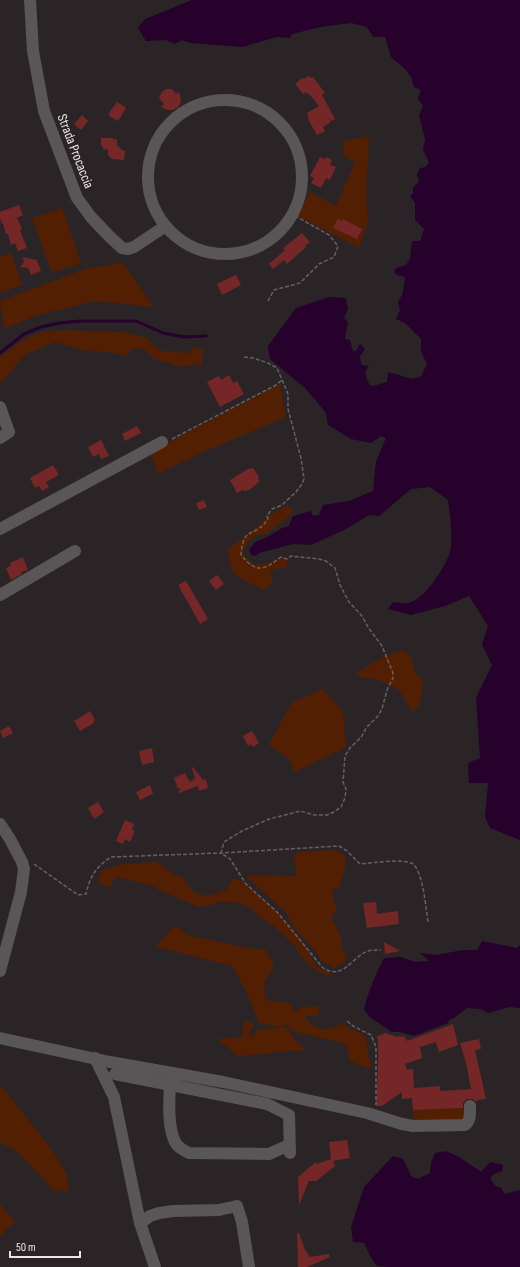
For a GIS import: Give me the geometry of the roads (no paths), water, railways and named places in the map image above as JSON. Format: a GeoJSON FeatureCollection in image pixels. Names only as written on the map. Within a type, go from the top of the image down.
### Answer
{"type":"FeatureCollection","features":[{"type":"Feature","properties":{"kind":"street","name":"Strada Procaccia"},"geometry":{"type":"LineString","coordinates":[[30,0],[33,51],[44,111],[77,198],[91,217],[122,248],[128,249],[134,247],[164,227]]}},
{"type":"Feature","properties":{"kind":"street"},"geometry":{"type":"LineString","coordinates":[[218,100],[252,104],[269,113],[292,135],[302,157],[303,186],[292,214],[283,229],[262,246],[243,253],[223,256],[208,253],[189,246],[174,237],[164,227],[151,200],[148,183],[149,161],[156,144],[167,126],[182,114],[201,103],[218,100]]}},
{"type":"Feature","properties":{"kind":"street"},"geometry":{"type":"LineString","coordinates":[[0,407],[9,432],[0,438]]}},
{"type":"Feature","properties":{"kind":"street"},"geometry":{"type":"LineString","coordinates":[[0,529],[162,442]]}},
{"type":"Feature","properties":{"kind":"street"},"geometry":{"type":"LineString","coordinates":[[0,595],[75,551]]}},
{"type":"Feature","properties":{"kind":"street"},"geometry":{"type":"LineString","coordinates":[[0,824],[10,839],[24,869],[21,892],[0,971]]}},
{"type":"Feature","properties":{"kind":"street"},"geometry":{"type":"LineString","coordinates":[[0,1038],[110,1062],[182,1074],[367,1113],[413,1126],[465,1125],[468,1123],[470,1118],[470,1106]]}},
{"type":"Feature","properties":{"kind":"street"},"geometry":{"type":"LineString","coordinates":[[95,1058],[114,1097]]}},
{"type":"Feature","properties":{"kind":"street"},"geometry":{"type":"LineString","coordinates":[[110,1062],[115,1074],[114,1097],[140,1223],[155,1267]]}},
{"type":"Feature","properties":{"kind":"street"},"geometry":{"type":"LineString","coordinates":[[115,1074],[170,1085],[267,1104],[289,1115],[289,1149],[269,1154],[188,1153],[179,1147],[173,1138],[169,1103],[170,1085],[182,1074]]}},
{"type":"Feature","properties":{"kind":"street"},"geometry":{"type":"LineString","coordinates":[[140,1223],[150,1216],[159,1213],[173,1211],[219,1210],[237,1206],[242,1222],[249,1267]]}},
{"type":"Feature","properties":{"kind":"waterway"},"geometry":{"type":"LineString","coordinates":[[0,353],[24,334],[41,327],[80,321],[136,321],[163,333],[184,337],[206,336]]}}]}
